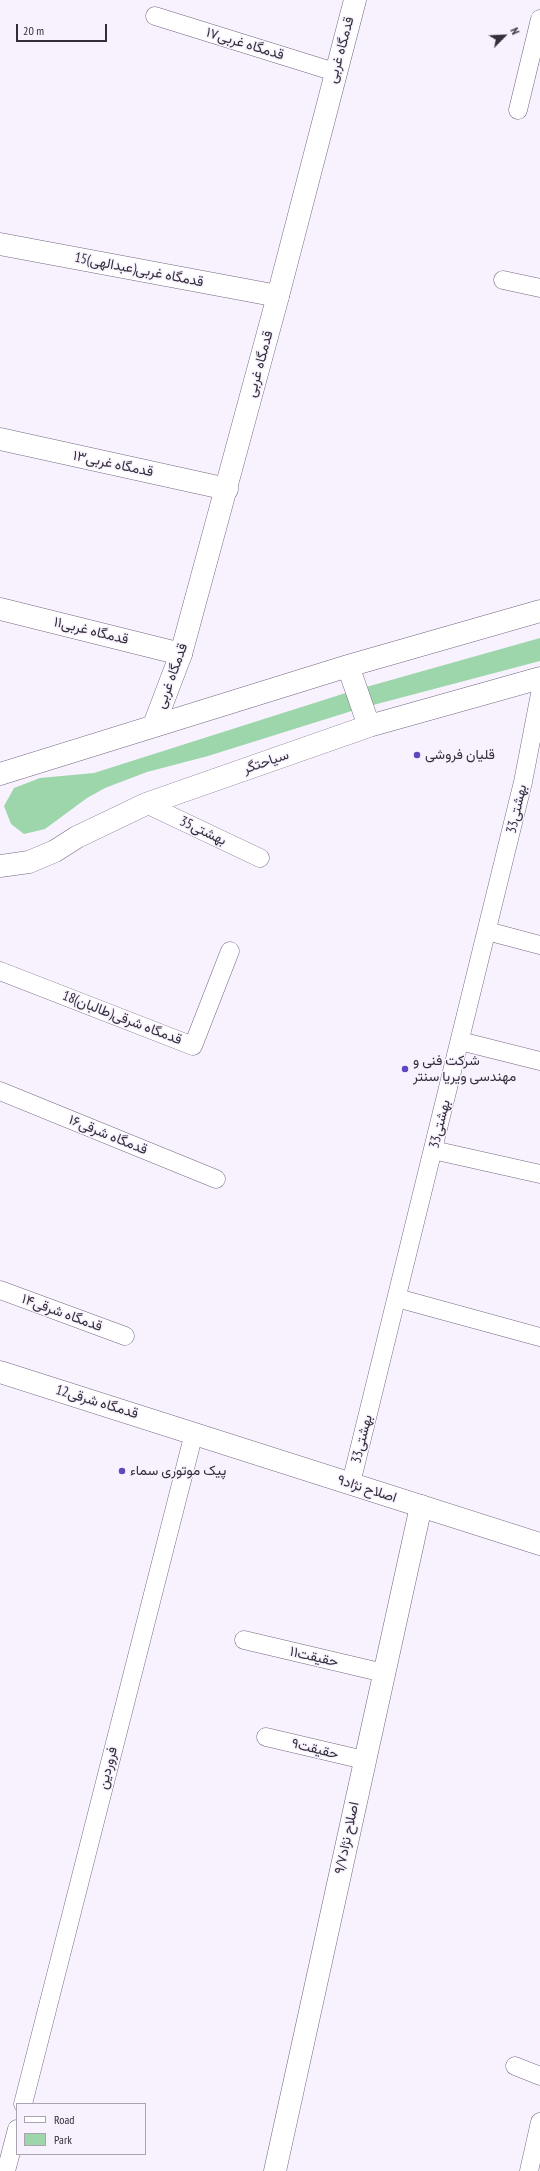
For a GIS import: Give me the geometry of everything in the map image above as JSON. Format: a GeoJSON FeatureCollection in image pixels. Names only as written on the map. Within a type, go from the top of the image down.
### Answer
{"type":"FeatureCollection","features":[{"type":"Feature","properties":{"kind":"street","name":"قدمگاه غربی"},"geometry":{"type":"LineString","coordinates":[[154,725],[181,654],[227,488],[355,0]]}},
{"type":"Feature","properties":{"kind":"street","name":"15قدمگاه غربی(عبدالهی)"},"geometry":{"type":"LineString","coordinates":[[0,244],[278,296]]}},
{"type":"Feature","properties":{"kind":"street","name":"قدمگاه غربی۱۳"},"geometry":{"type":"LineString","coordinates":[[0,439],[227,488]]}},
{"type":"Feature","properties":{"kind":"street","name":"قدمگاه غربی۱۱"},"geometry":{"type":"LineString","coordinates":[[0,609],[181,654]]}},
{"type":"Feature","properties":{"kind":"street"},"geometry":{"type":"LineString","coordinates":[[0,774],[348,666],[540,611]]}},
{"type":"Feature","properties":{"kind":"street"},"geometry":{"type":"LineString","coordinates":[[348,666],[369,726]]}},
{"type":"Feature","properties":{"kind":"street","name":"سیاحتگر"},"geometry":{"type":"LineString","coordinates":[[0,866],[29,862],[55,851],[77,837],[146,804],[369,726],[540,678]]}},
{"type":"Feature","properties":{"kind":"street","name":"12قدمگاه شرقی"},"geometry":{"type":"LineString","coordinates":[[0,1372],[194,1433]]}},
{"type":"Feature","properties":{"kind":"street","name":"اصلاح نژاد۹"},"geometry":{"type":"LineString","coordinates":[[194,1433],[540,1544]]}},
{"type":"Feature","properties":{"kind":"street","name":"اصلاح نژاد۹/۷"},"geometry":{"type":"LineString","coordinates":[[275,2171],[364,1760],[421,1506]]}},
{"type":"Feature","properties":{"kind":"lane","name":"قدمگاه غربی۱۷"},"geometry":{"type":"LineString","coordinates":[[156,16],[335,72]]}},
{"type":"Feature","properties":{"kind":"lane"},"geometry":{"type":"LineString","coordinates":[[518,110],[540,19]]}},
{"type":"Feature","properties":{"kind":"lane"},"geometry":{"type":"LineString","coordinates":[[503,280],[540,288]]}},
{"type":"Feature","properties":{"kind":"lane","name":"33بهشتی"},"geometry":{"type":"LineString","coordinates":[[351,1483],[523,782],[540,694]]}},
{"type":"Feature","properties":{"kind":"lane","name":"بهشتی35"},"geometry":{"type":"LineString","coordinates":[[146,804],[260,858]]}},
{"type":"Feature","properties":{"kind":"lane"},"geometry":{"type":"LineString","coordinates":[[487,931],[540,945]]}},
{"type":"Feature","properties":{"kind":"lane","name":"18قدمگاه شرقی(طالبان)"},"geometry":{"type":"LineString","coordinates":[[0,971],[193,1046],[230,951]]}},
{"type":"Feature","properties":{"kind":"lane"},"geometry":{"type":"LineString","coordinates":[[460,1041],[540,1061]]}},
{"type":"Feature","properties":{"kind":"lane","name":"قدمگاه شرقی۱۶"},"geometry":{"type":"LineString","coordinates":[[0,1091],[216,1178]]}},
{"type":"Feature","properties":{"kind":"lane"},"geometry":{"type":"LineString","coordinates":[[433,1150],[540,1174]]}},
{"type":"Feature","properties":{"kind":"lane","name":"قدمگاه شرقی۱۴"},"geometry":{"type":"LineString","coordinates":[[0,1290],[125,1336]]}},
{"type":"Feature","properties":{"kind":"lane"},"geometry":{"type":"LineString","coordinates":[[397,1298],[540,1337]]}},
{"type":"Feature","properties":{"kind":"lane","name":"فروردین"},"geometry":{"type":"LineString","coordinates":[[23,2103],[194,1433]]}},
{"type":"Feature","properties":{"kind":"lane","name":"حقیقت۱۱"},"geometry":{"type":"LineString","coordinates":[[244,1640],[384,1673]]}},
{"type":"Feature","properties":{"kind":"lane","name":"حقیقت۹"},"geometry":{"type":"LineString","coordinates":[[266,1737],[364,1760]]}},
{"type":"Feature","properties":{"kind":"lane"},"geometry":{"type":"LineString","coordinates":[[515,2066],[540,2076]]}},
{"type":"Feature","properties":{"kind":"lane"},"geometry":{"type":"LineString","coordinates":[[529,2171],[540,2122]]}},
{"type":"Feature","properties":{"kind":"lane"},"geometry":{"type":"LineString","coordinates":[[6,2171],[16,2133]]}},
{"type":"Feature","properties":{"kind":"green space"},"geometry":{"type":"Polygon","coordinates":[[[540,638],[540,661],[358,709],[208,756],[147,772],[105,788],[87,798],[45,829],[24,834],[11,824],[4,806],[14,788],[40,778],[94,773],[352,691],[540,638]]]}},
{"type":"Feature","properties":{"kind":"place","name":"قلیان فروشی"},"geometry":{"type":"Point","coordinates":[417,755]}},
{"type":"Feature","properties":{"kind":"place","name":"شرکت فنی و مهندسی ویریا سنتر"},"geometry":{"type":"Point","coordinates":[405,1069]}},
{"type":"Feature","properties":{"kind":"place","name":"پیک موتوری سماء"},"geometry":{"type":"Point","coordinates":[122,1471]}}]}
